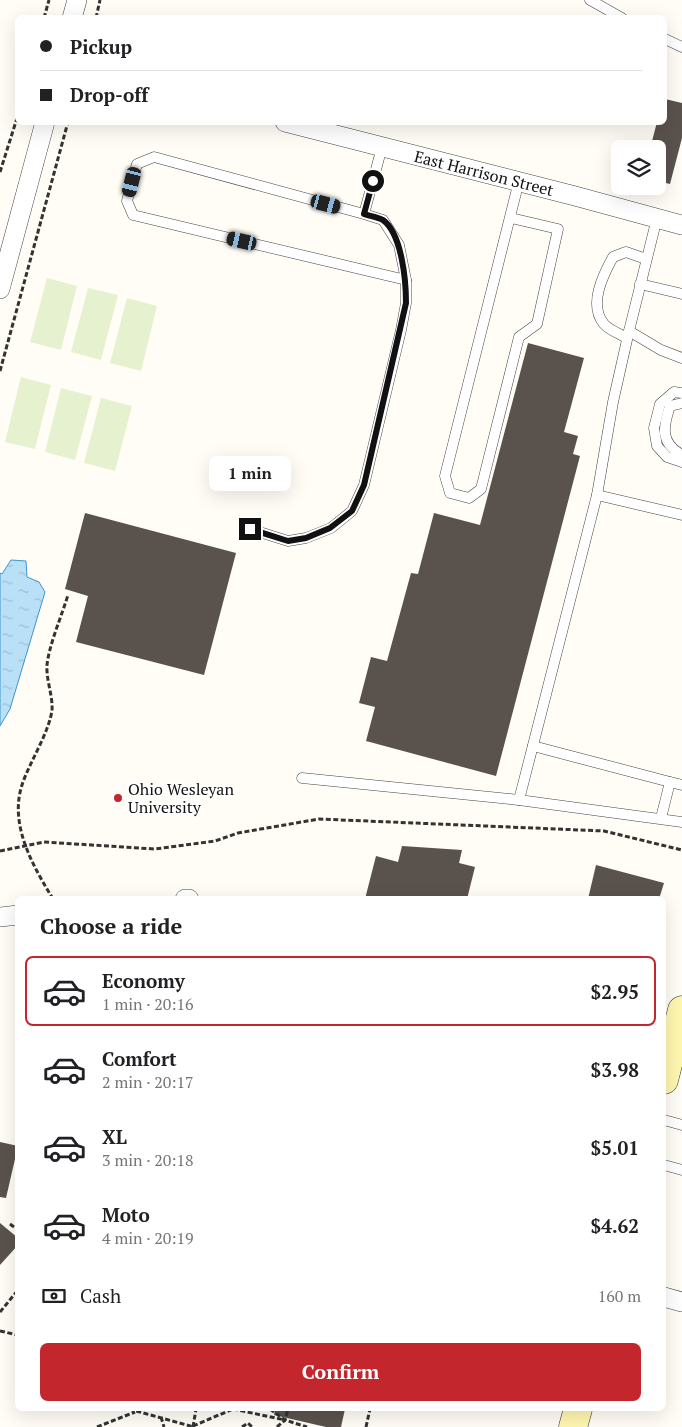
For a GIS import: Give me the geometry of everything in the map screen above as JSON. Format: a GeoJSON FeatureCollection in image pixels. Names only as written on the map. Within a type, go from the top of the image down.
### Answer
{"type":"FeatureCollection","features":[{"type":"Feature","properties":{"kind":"street"},"geometry":{"type":"LineString","coordinates":[[73,15],[77,0]]}},
{"type":"Feature","properties":{"kind":"street"},"geometry":{"type":"LineString","coordinates":[[0,289],[44,125]]}},
{"type":"Feature","properties":{"kind":"street","name":"East Harrison Street"},"geometry":{"type":"LineString","coordinates":[[297,125],[519,181],[682,225]]}},
{"type":"Feature","properties":{"kind":"street"},"geometry":{"type":"LineString","coordinates":[[0,917],[15,915]]}},
{"type":"Feature","properties":{"kind":"street"},"geometry":{"type":"LineString","coordinates":[[666,1071],[678,1015]]}},
{"type":"Feature","properties":{"kind":"street"},"geometry":{"type":"LineString","coordinates":[[666,1298],[682,1302]]}},
{"type":"Feature","properties":{"kind":"street"},"geometry":{"type":"LineString","coordinates":[[573,1427],[577,1411]]}},
{"type":"Feature","properties":{"kind":"lane"},"geometry":{"type":"LineString","coordinates":[[590,0],[617,15]]}},
{"type":"Feature","properties":{"kind":"lane"},"geometry":{"type":"LineString","coordinates":[[667,39],[682,47]]}},
{"type":"Feature","properties":{"kind":"lane"},"geometry":{"type":"LineString","coordinates":[[364,214],[382,147]]}},
{"type":"Feature","properties":{"kind":"lane"},"geometry":{"type":"LineString","coordinates":[[250,529],[288,541],[306,538],[330,528],[352,511],[364,485],[406,303],[406,280],[399,245],[383,220],[364,214],[154,158],[136,164],[127,201],[133,215],[406,280]]}},
{"type":"Feature","properties":{"kind":"lane"},"geometry":{"type":"LineString","coordinates":[[511,218],[558,229],[537,324],[519,336],[481,488],[468,498],[450,493],[445,476],[519,181]]}},
{"type":"Feature","properties":{"kind":"lane"},"geometry":{"type":"LineString","coordinates":[[519,800],[597,495],[612,402],[657,218]]}},
{"type":"Feature","properties":{"kind":"lane"},"geometry":{"type":"LineString","coordinates":[[646,259],[626,252],[613,256],[600,287],[596,306],[604,324],[682,358]]}},
{"type":"Feature","properties":{"kind":"lane"},"geometry":{"type":"LineString","coordinates":[[640,284],[682,294]]}},
{"type":"Feature","properties":{"kind":"lane"},"geometry":{"type":"LineString","coordinates":[[682,393],[674,392],[660,404],[654,428],[657,446],[666,457],[682,462]]}},
{"type":"Feature","properties":{"kind":"lane"},"geometry":{"type":"LineString","coordinates":[[682,403],[670,406],[665,422],[664,438],[673,450],[682,455]]}},
{"type":"Feature","properties":{"kind":"lane"},"geometry":{"type":"LineString","coordinates":[[597,495],[682,516]]}},
{"type":"Feature","properties":{"kind":"lane"},"geometry":{"type":"LineString","coordinates":[[533,746],[682,785]]}},
{"type":"Feature","properties":{"kind":"lane"},"geometry":{"type":"LineString","coordinates":[[302,778],[519,800],[682,822]]}},
{"type":"Feature","properties":{"kind":"lane"},"geometry":{"type":"LineString","coordinates":[[661,818],[670,782]]}},
{"type":"Feature","properties":{"kind":"lane"},"geometry":{"type":"LineString","coordinates":[[666,1121],[682,1125]]}},
{"type":"Feature","properties":{"kind":"lane"},"geometry":{"type":"LineString","coordinates":[[666,1166],[682,1170]]}},
{"type":"Feature","properties":{"kind":"path"},"geometry":{"type":"LineString","coordinates":[[45,15],[49,0]]}},
{"type":"Feature","properties":{"kind":"path"},"geometry":{"type":"LineString","coordinates":[[97,15],[100,0]]}},
{"type":"Feature","properties":{"kind":"path"},"geometry":{"type":"LineString","coordinates":[[0,172],[15,124]]}},
{"type":"Feature","properties":{"kind":"path"},"geometry":{"type":"LineString","coordinates":[[0,371],[67,125]]}},
{"type":"Feature","properties":{"kind":"path"},"geometry":{"type":"LineString","coordinates":[[51,896],[36,871],[25,846],[19,801],[22,784],[31,768],[52,711],[47,665],[68,595]]}},
{"type":"Feature","properties":{"kind":"path"},"geometry":{"type":"LineString","coordinates":[[0,851],[44,842],[72,842],[111,848],[155,849],[215,841],[238,833],[319,819],[604,831],[682,850]]}},
{"type":"Feature","properties":{"kind":"path"},"geometry":{"type":"LineString","coordinates":[[10,1224],[15,1228]]}},
{"type":"Feature","properties":{"kind":"path"},"geometry":{"type":"LineString","coordinates":[[0,1312],[15,1294]]}},
{"type":"Feature","properties":{"kind":"path"},"geometry":{"type":"LineString","coordinates":[[0,1331],[15,1334]]}},
{"type":"Feature","properties":{"kind":"path"},"geometry":{"type":"LineString","coordinates":[[96,1427],[137,1411],[193,1427],[229,1411]]}},
{"type":"Feature","properties":{"kind":"path"},"geometry":{"type":"LineString","coordinates":[[193,1427],[196,1411]]}},
{"type":"Feature","properties":{"kind":"path"},"geometry":{"type":"LineString","coordinates":[[242,1411],[308,1427]]}},
{"type":"Feature","properties":{"kind":"path"},"geometry":{"type":"LineString","coordinates":[[273,1411],[285,1420]]}},
{"type":"Feature","properties":{"kind":"path"},"geometry":{"type":"LineString","coordinates":[[277,1427],[285,1420],[287,1411]]}},
{"type":"Feature","properties":{"kind":"path"},"geometry":{"type":"LineString","coordinates":[[366,1427],[370,1411]]}},
{"type":"Feature","properties":{"kind":"path"},"geometry":{"type":"LineString","coordinates":[[161,1417],[164,1427]]}},
{"type":"Feature","properties":{"kind":"path"},"geometry":{"type":"LineString","coordinates":[[242,1427],[248,1423],[252,1427]]}},
{"type":"Feature","properties":{"kind":"green space"},"geometry":{"type":"Polygon","coordinates":[[[47,278],[77,286],[61,350],[30,342],[47,278]]]}},
{"type":"Feature","properties":{"kind":"green space"},"geometry":{"type":"Polygon","coordinates":[[[88,288],[118,295],[101,360],[71,352],[88,288]]]}},
{"type":"Feature","properties":{"kind":"green space"},"geometry":{"type":"Polygon","coordinates":[[[127,298],[157,306],[141,371],[110,363],[127,298]]]}},
{"type":"Feature","properties":{"kind":"green space"},"geometry":{"type":"Polygon","coordinates":[[[21,377],[51,385],[35,449],[5,442],[21,377]]]}},
{"type":"Feature","properties":{"kind":"green space"},"geometry":{"type":"Polygon","coordinates":[[[61,388],[92,396],[75,460],[45,452],[61,388]]]}},
{"type":"Feature","properties":{"kind":"green space"},"geometry":{"type":"Polygon","coordinates":[[[101,398],[132,406],[115,471],[84,463],[101,398]]]}},
{"type":"Feature","properties":{"kind":"water"},"geometry":{"type":"Polygon","coordinates":[[[11,560],[26,561],[27,577],[39,582],[45,592],[10,709],[0,726],[0,573],[2,574],[11,560]]]}},
{"type":"Feature","properties":{"kind":"building"},"geometry":{"type":"Polygon","coordinates":[[[667,99],[682,103],[682,138],[670,184],[666,183],[666,140],[652,140],[656,125],[667,125],[667,99]]]}},
{"type":"Feature","properties":{"kind":"building"},"geometry":{"type":"Polygon","coordinates":[[[528,343],[584,358],[564,432],[578,436],[573,454],[580,456],[496,776],[366,741],[375,707],[359,703],[371,657],[387,661],[411,573],[418,574],[434,513],[480,525],[528,343]]]}},
{"type":"Feature","properties":{"kind":"building"},"geometry":{"type":"Polygon","coordinates":[[[85,513],[236,553],[204,675],[76,642],[88,596],[65,589],[85,513]]]}},
{"type":"Feature","properties":{"kind":"building"},"geometry":{"type":"Polygon","coordinates":[[[402,846],[462,850],[459,863],[475,867],[468,896],[366,896],[376,856],[398,862],[402,846]]]}},
{"type":"Feature","properties":{"kind":"building"},"geometry":{"type":"Polygon","coordinates":[[[596,865],[664,883],[660,896],[589,896],[596,865]]]}},
{"type":"Feature","properties":{"kind":"building"},"geometry":{"type":"Polygon","coordinates":[[[0,1142],[15,1145],[15,1159],[6,1198],[0,1197],[0,1142]]]}},
{"type":"Feature","properties":{"kind":"building"},"geometry":{"type":"Polygon","coordinates":[[[0,1223],[15,1236],[15,1248],[0,1265],[0,1223]]]}},
{"type":"Feature","properties":{"kind":"building"},"geometry":{"type":"Polygon","coordinates":[[[275,1411],[345,1411],[341,1427],[326,1427],[274,1415],[275,1411]]]}},
{"type":"Feature","properties":{"kind":"place","name":"Ohio Wesleyan University"},"geometry":{"type":"Point","coordinates":[118,798]}},
{"type":"Feature","properties":{"kind":"route"},"geometry":{"type":"LineString","coordinates":[[250,529],[288,541],[306,538],[330,528],[352,511],[364,485],[406,303],[406,280],[399,245],[383,220],[364,214],[373,181]]}}]}
